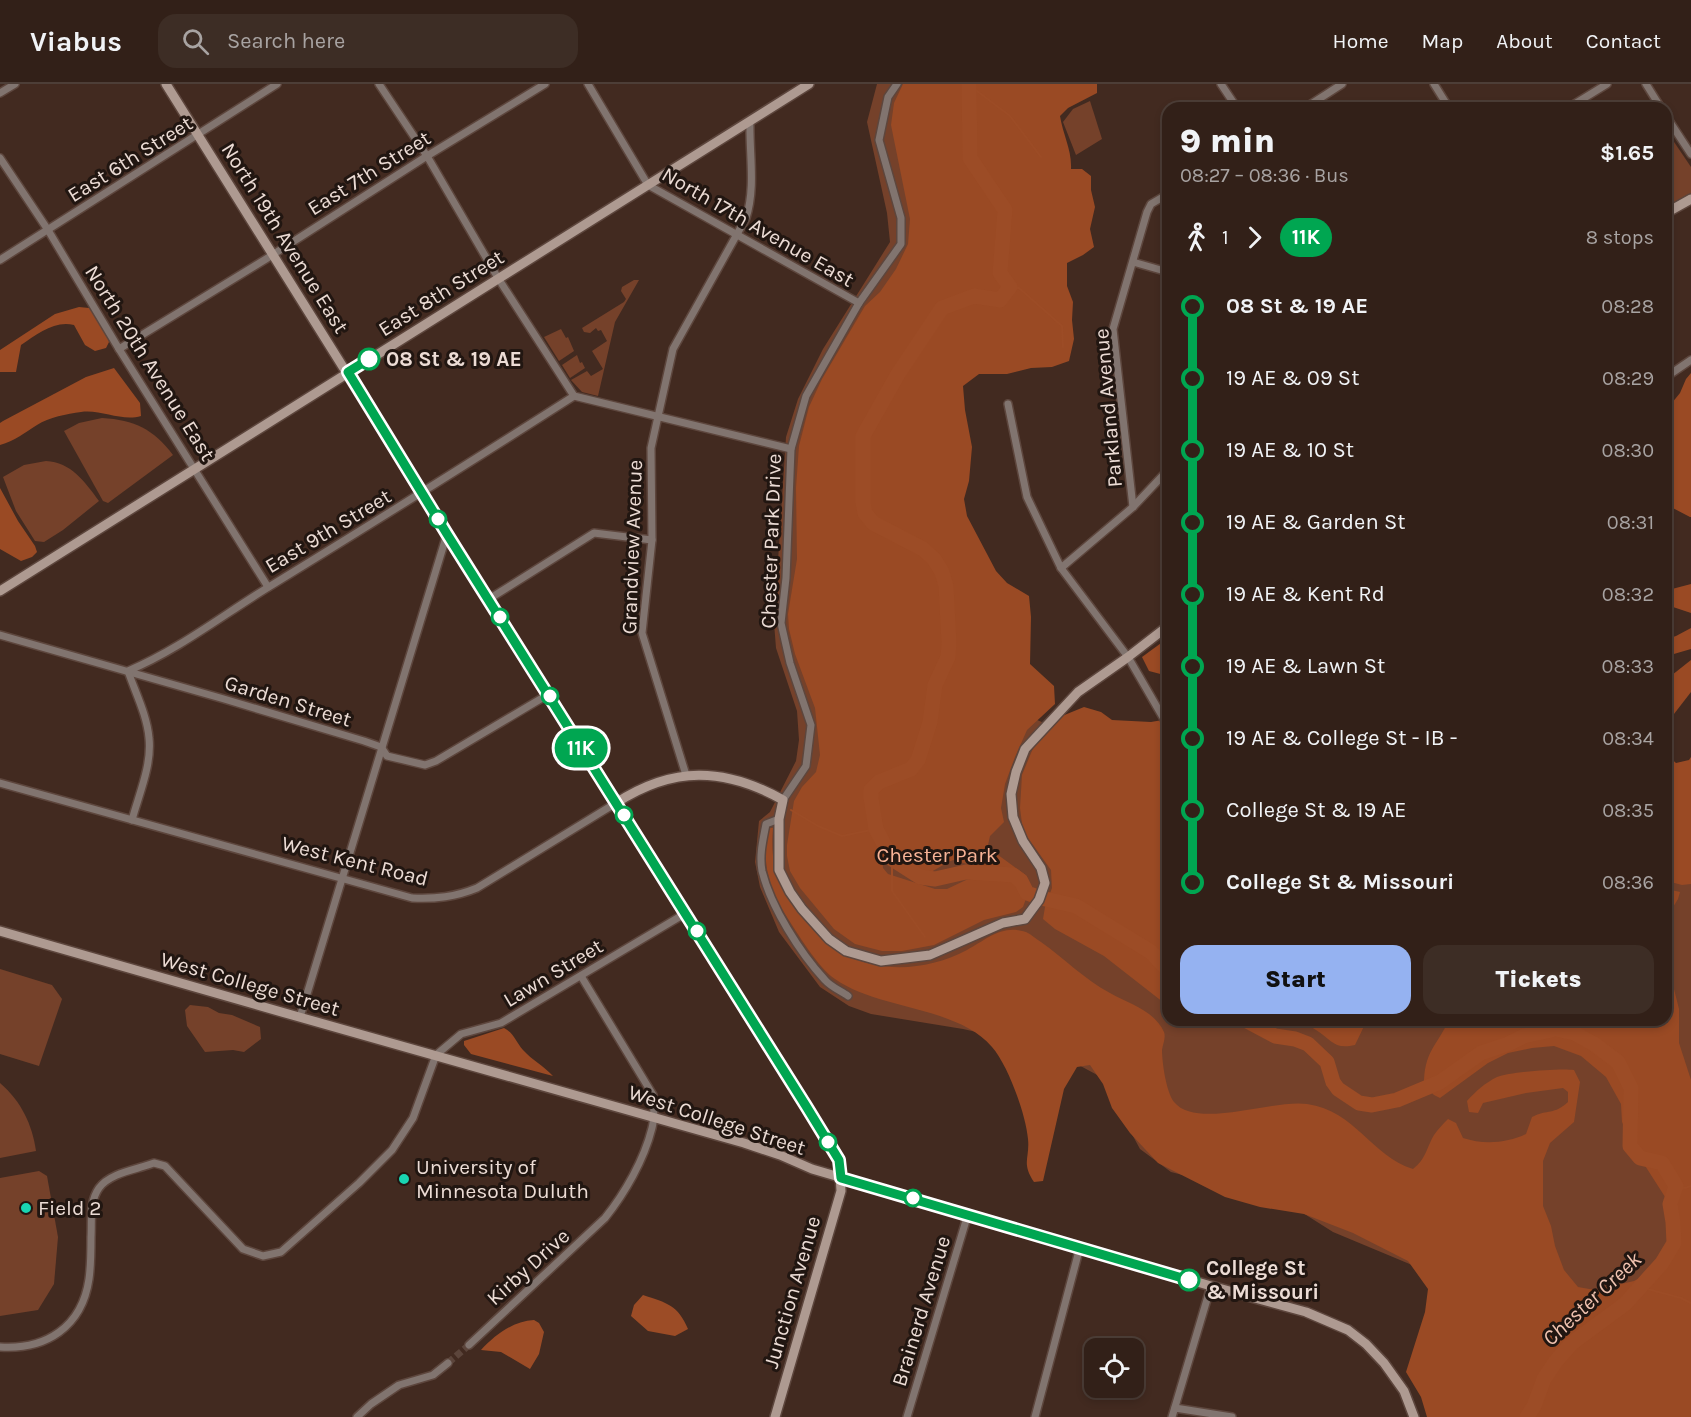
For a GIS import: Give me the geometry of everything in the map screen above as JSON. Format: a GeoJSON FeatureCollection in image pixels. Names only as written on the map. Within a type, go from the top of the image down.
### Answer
{"type":"FeatureCollection","features":[{"type":"Feature","properties":{"kind":"street"},"geometry":{"type":"LineString","coordinates":[[0,93],[15,84]]}},
{"type":"Feature","properties":{"kind":"street","name":"North 19th Avenue East"},"geometry":{"type":"LineString","coordinates":[[166,84],[839,1160],[841,1178]]}},
{"type":"Feature","properties":{"kind":"street","name":"East 6th Street"},"geometry":{"type":"LineString","coordinates":[[0,261],[277,84]]}},
{"type":"Feature","properties":{"kind":"street"},"geometry":{"type":"LineString","coordinates":[[379,84],[427,156],[498,278],[574,396],[791,449]]}},
{"type":"Feature","properties":{"kind":"street","name":"East 7th Street"},"geometry":{"type":"LineString","coordinates":[[119,349],[545,84]]}},
{"type":"Feature","properties":{"kind":"street","name":"North 17th Avenue East"},"geometry":{"type":"LineString","coordinates":[[588,84],[648,185],[859,303]]}},
{"type":"Feature","properties":{"kind":"street","name":"Chester Park Drive"},"geometry":{"type":"LineString","coordinates":[[897,84],[888,97],[879,140],[901,218],[901,244],[859,303],[806,396],[791,449],[786,578],[781,623],[790,663],[811,724],[806,766],[783,800],[779,819],[779,870],[790,892],[829,939],[846,951],[881,961],[930,955],[1003,923],[1025,919],[1036,906],[1045,883],[1041,868],[1023,841],[1013,817],[1011,794],[1025,749],[1078,692],[1128,657]]}},
{"type":"Feature","properties":{"kind":"street"},"geometry":{"type":"LineString","coordinates":[[1221,84],[1232,102]]}},
{"type":"Feature","properties":{"kind":"street"},"geometry":{"type":"LineString","coordinates":[[1314,102],[1342,84]]}},
{"type":"Feature","properties":{"kind":"street"},"geometry":{"type":"LineString","coordinates":[[1434,84],[1445,102]]}},
{"type":"Feature","properties":{"kind":"street"},"geometry":{"type":"LineString","coordinates":[[1578,102],[1607,84]]}},
{"type":"Feature","properties":{"kind":"street"},"geometry":{"type":"LineString","coordinates":[[1646,84],[1657,102]]}},
{"type":"Feature","properties":{"kind":"street","name":"East 8th Street"},"geometry":{"type":"LineString","coordinates":[[0,591],[804,85]]}},
{"type":"Feature","properties":{"kind":"street","name":"Grandview Avenue"},"geometry":{"type":"LineString","coordinates":[[686,775],[642,633],[652,540],[651,448],[673,349],[746,218],[750,204],[750,121]]}},
{"type":"Feature","properties":{"kind":"street"},"geometry":{"type":"LineString","coordinates":[[1672,125],[1691,154]]}},
{"type":"Feature","properties":{"kind":"street","name":"North 20th Avenue East"},"geometry":{"type":"LineString","coordinates":[[0,158],[48,230],[119,349],[268,587]]}},
{"type":"Feature","properties":{"kind":"street","name":"Parkland Avenue"},"geometry":{"type":"LineString","coordinates":[[1133,507],[1113,329],[1147,212],[1152,204],[1162,198]]}},
{"type":"Feature","properties":{"kind":"street"},"geometry":{"type":"LineString","coordinates":[[1672,210],[1691,199]]}},
{"type":"Feature","properties":{"kind":"street"},"geometry":{"type":"LineString","coordinates":[[1133,262],[1162,270]]}},
{"type":"Feature","properties":{"kind":"street"},"geometry":{"type":"LineString","coordinates":[[1672,373],[1691,360]]}},
{"type":"Feature","properties":{"kind":"street","name":"East 9th Street"},"geometry":{"type":"LineString","coordinates":[[128,671],[159,657],[574,396]]}},
{"type":"Feature","properties":{"kind":"street"},"geometry":{"type":"LineString","coordinates":[[1008,404],[1027,498],[1060,568],[1128,657],[1162,716]]}},
{"type":"Feature","properties":{"kind":"street"},"geometry":{"type":"LineString","coordinates":[[1060,568],[1133,507],[1162,476]]}},
{"type":"Feature","properties":{"kind":"street"},"geometry":{"type":"LineString","coordinates":[[489,600],[594,533],[652,540]]}},
{"type":"Feature","properties":{"kind":"street"},"geometry":{"type":"LineString","coordinates":[[300,1017],[447,534]]}},
{"type":"Feature","properties":{"kind":"street"},"geometry":{"type":"LineString","coordinates":[[1128,657],[1162,631]]}},
{"type":"Feature","properties":{"kind":"street","name":"Garden Street"},"geometry":{"type":"LineString","coordinates":[[0,635],[381,747],[387,756],[425,765],[446,756],[549,694]]}},
{"type":"Feature","properties":{"kind":"street"},"geometry":{"type":"LineString","coordinates":[[128,671],[149,738],[146,771],[132,820]]}},
{"type":"Feature","properties":{"kind":"street","name":"West Kent Road"},"geometry":{"type":"LineString","coordinates":[[0,783],[412,898],[436,899],[459,895],[477,888],[616,803],[652,784],[686,775],[737,779],[762,788],[783,800]]}},
{"type":"Feature","properties":{"kind":"street"},"geometry":{"type":"LineString","coordinates":[[779,819],[766,824],[761,845],[762,870],[771,897],[804,954],[827,982],[849,996]]}},
{"type":"Feature","properties":{"kind":"street","name":"Lawn Street"},"geometry":{"type":"LineString","coordinates":[[436,1055],[461,1034],[501,1023],[686,913]]}},
{"type":"Feature","properties":{"kind":"street","name":"West College Street"},"geometry":{"type":"LineString","coordinates":[[0,931],[744,1143],[841,1178],[1306,1312],[1348,1330],[1366,1344],[1384,1363],[1404,1391],[1414,1417]]}},
{"type":"Feature","properties":{"kind":"street"},"geometry":{"type":"LineString","coordinates":[[581,976],[653,1095],[654,1117]]}},
{"type":"Feature","properties":{"kind":"street"},"geometry":{"type":"LineString","coordinates":[[0,1347],[28,1347],[50,1339],[60,1332],[76,1314],[89,1280],[92,1205],[103,1183],[154,1163],[165,1166],[243,1249],[263,1257],[281,1252],[360,1183],[392,1150],[413,1118],[436,1055]]}},
{"type":"Feature","properties":{"kind":"street","name":"Kirby Drive"},"geometry":{"type":"LineString","coordinates":[[469,1345],[605,1218],[618,1202],[642,1156],[654,1117]]}},
{"type":"Feature","properties":{"kind":"street","name":"Junction Avenue"},"geometry":{"type":"LineString","coordinates":[[775,1417],[841,1191],[841,1178]]}},
{"type":"Feature","properties":{"kind":"street","name":"Brainerd Avenue"},"geometry":{"type":"LineString","coordinates":[[907,1417],[968,1214]]}},
{"type":"Feature","properties":{"kind":"street"},"geometry":{"type":"LineString","coordinates":[[1035,1417],[1080,1247]]}},
{"type":"Feature","properties":{"kind":"street"},"geometry":{"type":"LineString","coordinates":[[1172,1417],[1211,1286]]}},
{"type":"Feature","properties":{"kind":"street"},"geometry":{"type":"LineString","coordinates":[[357,1417],[371,1404],[399,1385],[433,1375],[448,1363]]}},
{"type":"Feature","properties":{"kind":"street"},"geometry":{"type":"LineString","coordinates":[[1175,1408],[1232,1417]]}},
{"type":"Feature","properties":{"kind":"green space","name":"Chester Park"},"geometry":{"type":"Polygon","coordinates":[[[877,84],[980,84],[990,359],[948,390],[929,469],[1019,712],[1085,741],[1162,764],[1162,1026],[1672,1026],[1672,789],[1691,795],[1691,1417],[1453,1300],[1412,1265],[1333,1232],[1284,1201],[1171,1172],[1140,1149],[1101,1077],[1073,1062],[1021,1042],[963,1029],[871,1014],[849,1006],[820,987],[779,932],[760,887],[755,862],[759,821],[770,812],[796,761],[799,740],[797,711],[776,648],[774,623],[786,437],[798,399],[823,349],[890,242],[887,213],[867,122],[877,84]]]}},
{"type":"Feature","properties":{"kind":"green space"},"geometry":{"type":"Polygon","coordinates":[[[903,84],[1097,84],[1097,93],[1068,108],[1060,116],[1070,155],[1071,169],[1082,169],[1091,176],[1095,207],[1090,229],[1094,247],[1067,263],[1067,286],[1073,302],[1074,339],[1069,361],[1052,367],[1031,368],[1007,374],[979,374],[963,386],[972,447],[969,481],[964,499],[967,516],[996,571],[1007,583],[1029,596],[1030,664],[1054,686],[1055,704],[1027,730],[1015,757],[1005,784],[1001,808],[1004,822],[990,836],[988,845],[1027,876],[1028,886],[1014,874],[1003,869],[985,869],[953,860],[931,872],[920,873],[909,867],[891,851],[882,856],[883,868],[888,874],[935,889],[947,889],[966,880],[983,877],[984,874],[1012,881],[1027,896],[1023,907],[1016,912],[984,920],[934,945],[902,951],[882,951],[855,944],[834,929],[800,888],[790,871],[787,845],[794,801],[802,787],[816,772],[820,755],[815,708],[795,654],[788,614],[797,559],[796,488],[799,446],[809,407],[822,379],[865,306],[880,292],[896,269],[908,244],[910,219],[891,125],[894,103],[903,84]]]}},
{"type":"Feature","properties":{"kind":"green space"},"geometry":{"type":"Polygon","coordinates":[[[1090,101],[1102,139],[1076,155],[1063,122],[1073,109],[1090,101]]]}},
{"type":"Feature","properties":{"kind":"green space"},"geometry":{"type":"Polygon","coordinates":[[[1672,139],[1691,167],[1691,193],[1672,203],[1672,139]]]}},
{"type":"Feature","properties":{"kind":"green space"},"geometry":{"type":"Polygon","coordinates":[[[634,280],[639,280],[615,322],[598,396],[582,392],[571,380],[587,371],[591,376],[603,369],[592,351],[607,341],[601,330],[598,331],[596,328],[590,333],[584,332],[582,328],[624,302],[626,299],[621,291],[622,287],[634,280]]]}},
{"type":"Feature","properties":{"kind":"green space"},"geometry":{"type":"Polygon","coordinates":[[[79,307],[89,308],[106,330],[109,342],[106,348],[95,351],[85,345],[74,325],[60,324],[46,329],[21,345],[16,372],[0,372],[0,350],[55,314],[79,307]]]}},
{"type":"Feature","properties":{"kind":"green space"},"geometry":{"type":"Polygon","coordinates":[[[561,329],[566,338],[568,337],[574,351],[559,361],[544,337],[561,329]]]}},
{"type":"Feature","properties":{"kind":"green space"},"geometry":{"type":"Polygon","coordinates":[[[577,355],[585,368],[570,378],[562,365],[577,355]]]}},
{"type":"Feature","properties":{"kind":"green space"},"geometry":{"type":"Polygon","coordinates":[[[114,368],[140,403],[141,416],[126,417],[96,412],[64,415],[42,422],[15,439],[0,445],[0,423],[86,377],[114,368]]]}},
{"type":"Feature","properties":{"kind":"green space"},"geometry":{"type":"Polygon","coordinates":[[[1691,373],[1691,517],[1672,508],[1672,403],[1680,393],[1691,373]]]}},
{"type":"Feature","properties":{"kind":"green space"},"geometry":{"type":"Polygon","coordinates":[[[102,418],[124,421],[142,427],[166,446],[173,455],[108,503],[103,501],[64,431],[79,423],[102,418]]]}},
{"type":"Feature","properties":{"kind":"green space"},"geometry":{"type":"Polygon","coordinates":[[[46,461],[63,465],[77,474],[99,501],[44,542],[35,541],[16,511],[3,477],[24,465],[46,461]]]}},
{"type":"Feature","properties":{"kind":"green space"},"geometry":{"type":"Polygon","coordinates":[[[0,488],[35,546],[37,552],[32,557],[21,561],[0,549],[0,488]]]}},
{"type":"Feature","properties":{"kind":"green space"},"geometry":{"type":"Polygon","coordinates":[[[1691,584],[1691,613],[1672,607],[1672,589],[1691,584]]]}},
{"type":"Feature","properties":{"kind":"green space"},"geometry":{"type":"Polygon","coordinates":[[[1691,628],[1691,649],[1672,655],[1672,637],[1691,628]]]}},
{"type":"Feature","properties":{"kind":"green space"},"geometry":{"type":"Polygon","coordinates":[[[1162,642],[1162,674],[1149,671],[1142,657],[1162,642]]]}},
{"type":"Feature","properties":{"kind":"green space"},"geometry":{"type":"Polygon","coordinates":[[[1691,660],[1691,692],[1672,717],[1672,675],[1691,660]]]}},
{"type":"Feature","properties":{"kind":"green space"},"geometry":{"type":"Polygon","coordinates":[[[1084,707],[1101,712],[1112,720],[1151,722],[1162,720],[1162,1001],[1104,956],[1055,929],[1043,919],[1052,888],[1051,870],[1023,831],[1020,808],[1022,775],[1034,746],[1062,716],[1084,707]]]}},
{"type":"Feature","properties":{"kind":"green space"},"geometry":{"type":"Polygon","coordinates":[[[1691,757],[1691,884],[1672,882],[1672,759],[1676,763],[1689,760],[1691,757]]]}},
{"type":"Feature","properties":{"kind":"green space"},"geometry":{"type":"Polygon","coordinates":[[[769,828],[773,828],[775,864],[782,882],[800,912],[815,932],[833,947],[853,958],[875,965],[898,967],[921,965],[944,960],[1009,930],[1032,935],[1092,982],[1140,1008],[1160,1024],[1165,1034],[1162,1055],[1169,1091],[1174,1102],[1185,1110],[1217,1114],[1292,1104],[1307,1104],[1324,1108],[1351,1124],[1398,1163],[1413,1169],[1423,1158],[1434,1135],[1448,1119],[1456,1123],[1463,1138],[1479,1142],[1503,1141],[1526,1134],[1532,1117],[1559,1109],[1568,1102],[1568,1092],[1563,1088],[1526,1093],[1483,1103],[1478,1113],[1469,1112],[1467,1101],[1497,1077],[1547,1070],[1574,1070],[1580,1082],[1574,1122],[1550,1143],[1543,1161],[1543,1206],[1564,1270],[1578,1287],[1595,1290],[1634,1281],[1657,1269],[1668,1245],[1667,1200],[1635,1150],[1622,1122],[1621,1104],[1606,1077],[1581,1056],[1554,1046],[1532,1048],[1508,1053],[1488,1063],[1440,1098],[1424,1085],[1426,1065],[1428,1057],[1446,1026],[1672,1026],[1672,981],[1679,1009],[1679,1043],[1691,1080],[1691,1417],[1427,1417],[1421,1397],[1406,1372],[1425,1312],[1428,1289],[1408,1261],[1353,1233],[1304,1214],[1260,1207],[1225,1197],[1158,1163],[1130,1133],[1112,1108],[1103,1084],[1090,1065],[1077,1067],[1064,1089],[1043,1181],[1034,1182],[1027,1165],[1027,1129],[1020,1104],[1010,1078],[992,1047],[959,1023],[873,997],[853,989],[829,974],[801,939],[774,894],[766,861],[766,839],[769,828]]]}},
{"type":"Feature","properties":{"kind":"green space"},"geometry":{"type":"Polygon","coordinates":[[[1672,890],[1680,892],[1672,909],[1672,890]]]}},
{"type":"Feature","properties":{"kind":"green space"},"geometry":{"type":"Polygon","coordinates":[[[0,969],[52,985],[62,999],[39,1066],[0,1054],[0,969]]]}},
{"type":"Feature","properties":{"kind":"green space"},"geometry":{"type":"Polygon","coordinates":[[[190,1005],[208,1007],[260,1027],[261,1039],[244,1052],[233,1050],[205,1052],[187,1026],[185,1010],[190,1005]]]}},
{"type":"Feature","properties":{"kind":"green space"},"geometry":{"type":"Polygon","coordinates":[[[1309,1026],[1364,1026],[1355,1045],[1348,1046],[1334,1043],[1309,1026]]]}},
{"type":"Feature","properties":{"kind":"green space"},"geometry":{"type":"Polygon","coordinates":[[[504,1028],[513,1035],[527,1054],[553,1076],[471,1054],[464,1045],[464,1041],[504,1028]]]}},
{"type":"Feature","properties":{"kind":"green space"},"geometry":{"type":"Polygon","coordinates":[[[0,1083],[20,1105],[32,1132],[36,1151],[0,1158],[0,1083]]]}},
{"type":"Feature","properties":{"kind":"green space","name":"Field 2"},"geometry":{"type":"Polygon","coordinates":[[[39,1171],[47,1176],[58,1237],[54,1284],[38,1310],[0,1316],[0,1178],[39,1171]]]}},
{"type":"Feature","properties":{"kind":"shaded area"},"geometry":{"type":"Polygon","coordinates":[[[643,1295],[671,1306],[680,1315],[688,1329],[675,1336],[648,1331],[631,1316],[634,1305],[643,1295]]]}},
{"type":"Feature","properties":{"kind":"shaded area"},"geometry":{"type":"Polygon","coordinates":[[[534,1320],[539,1323],[544,1332],[539,1354],[530,1369],[501,1352],[481,1350],[505,1330],[519,1323],[534,1320]]]}},
{"type":"Feature","properties":{"kind":"waterway","name":"Chester Creek"},"geometry":{"type":"LineString","coordinates":[[969,84],[970,158],[1005,210],[1000,273],[1010,287],[1000,300],[974,296],[942,308],[898,374],[863,436],[865,513],[873,523],[923,549],[934,559],[942,572],[946,586],[949,643],[948,657],[935,685],[930,722],[918,760],[911,769],[879,782],[871,790],[876,829],[892,859],[920,877],[935,879],[966,872],[1013,875],[1021,881],[1027,893],[1076,906],[1151,952],[1162,964]]}},
{"type":"Feature","properties":{"kind":"waterway"},"geometry":{"type":"LineString","coordinates":[[969,85],[1010,116],[1041,157]]}},
{"type":"Feature","properties":{"kind":"waterway"},"geometry":{"type":"LineString","coordinates":[[1010,287],[1019,288],[1062,326],[1063,347]]}},
{"type":"Feature","properties":{"kind":"waterway"},"geometry":{"type":"LineString","coordinates":[[791,810],[818,826],[842,836],[876,829]]}},
{"type":"Feature","properties":{"kind":"waterway"},"geometry":{"type":"LineString","coordinates":[[892,859],[892,891],[925,937]]}},
{"type":"Feature","properties":{"kind":"waterway","name":"Chester Creek"},"geometry":{"type":"LineString","coordinates":[[1256,1026],[1275,1036],[1308,1044],[1327,1062],[1333,1082],[1338,1089],[1359,1103],[1372,1105],[1397,1100],[1440,1082],[1481,1053],[1524,1036],[1556,1029],[1574,1033],[1594,1044],[1618,1062],[1631,1088],[1630,1146],[1640,1158],[1662,1163],[1676,1186],[1670,1204],[1674,1243],[1662,1263],[1625,1304],[1572,1343],[1556,1361],[1544,1379],[1534,1406],[1527,1417]]}},
{"type":"Feature","properties":{"kind":"waterway"},"geometry":{"type":"LineString","coordinates":[[1676,1186],[1685,1188],[1691,1186]]}},
{"type":"Feature","properties":{"kind":"waterway"},"geometry":{"type":"LineString","coordinates":[[1640,1287],[1691,1303]]}},
{"type":"Feature","properties":{"kind":"tunnel"},"geometry":{"type":"LineString","coordinates":[[448,1363],[469,1345]]}},
{"type":"Feature","properties":{"kind":"bus line","name":"11K"},"geometry":{"type":"LineString","coordinates":[[369,359],[348,372],[806,1106],[839,1160],[841,1178],[1189,1280]]}},
{"type":"Feature","properties":{"kind":"place","name":"08 St & 19 AE"},"geometry":{"type":"Point","coordinates":[369,359]}},
{"type":"Feature","properties":{"kind":"place","name":"University of Minnesota Duluth"},"geometry":{"type":"Point","coordinates":[404,1179]}},
{"type":"Feature","properties":{"kind":"place","name":"Field 2"},"geometry":{"type":"Point","coordinates":[26,1208]}},
{"type":"Feature","properties":{"kind":"place","name":"College St & Missouri"},"geometry":{"type":"Point","coordinates":[1189,1280]}}]}
